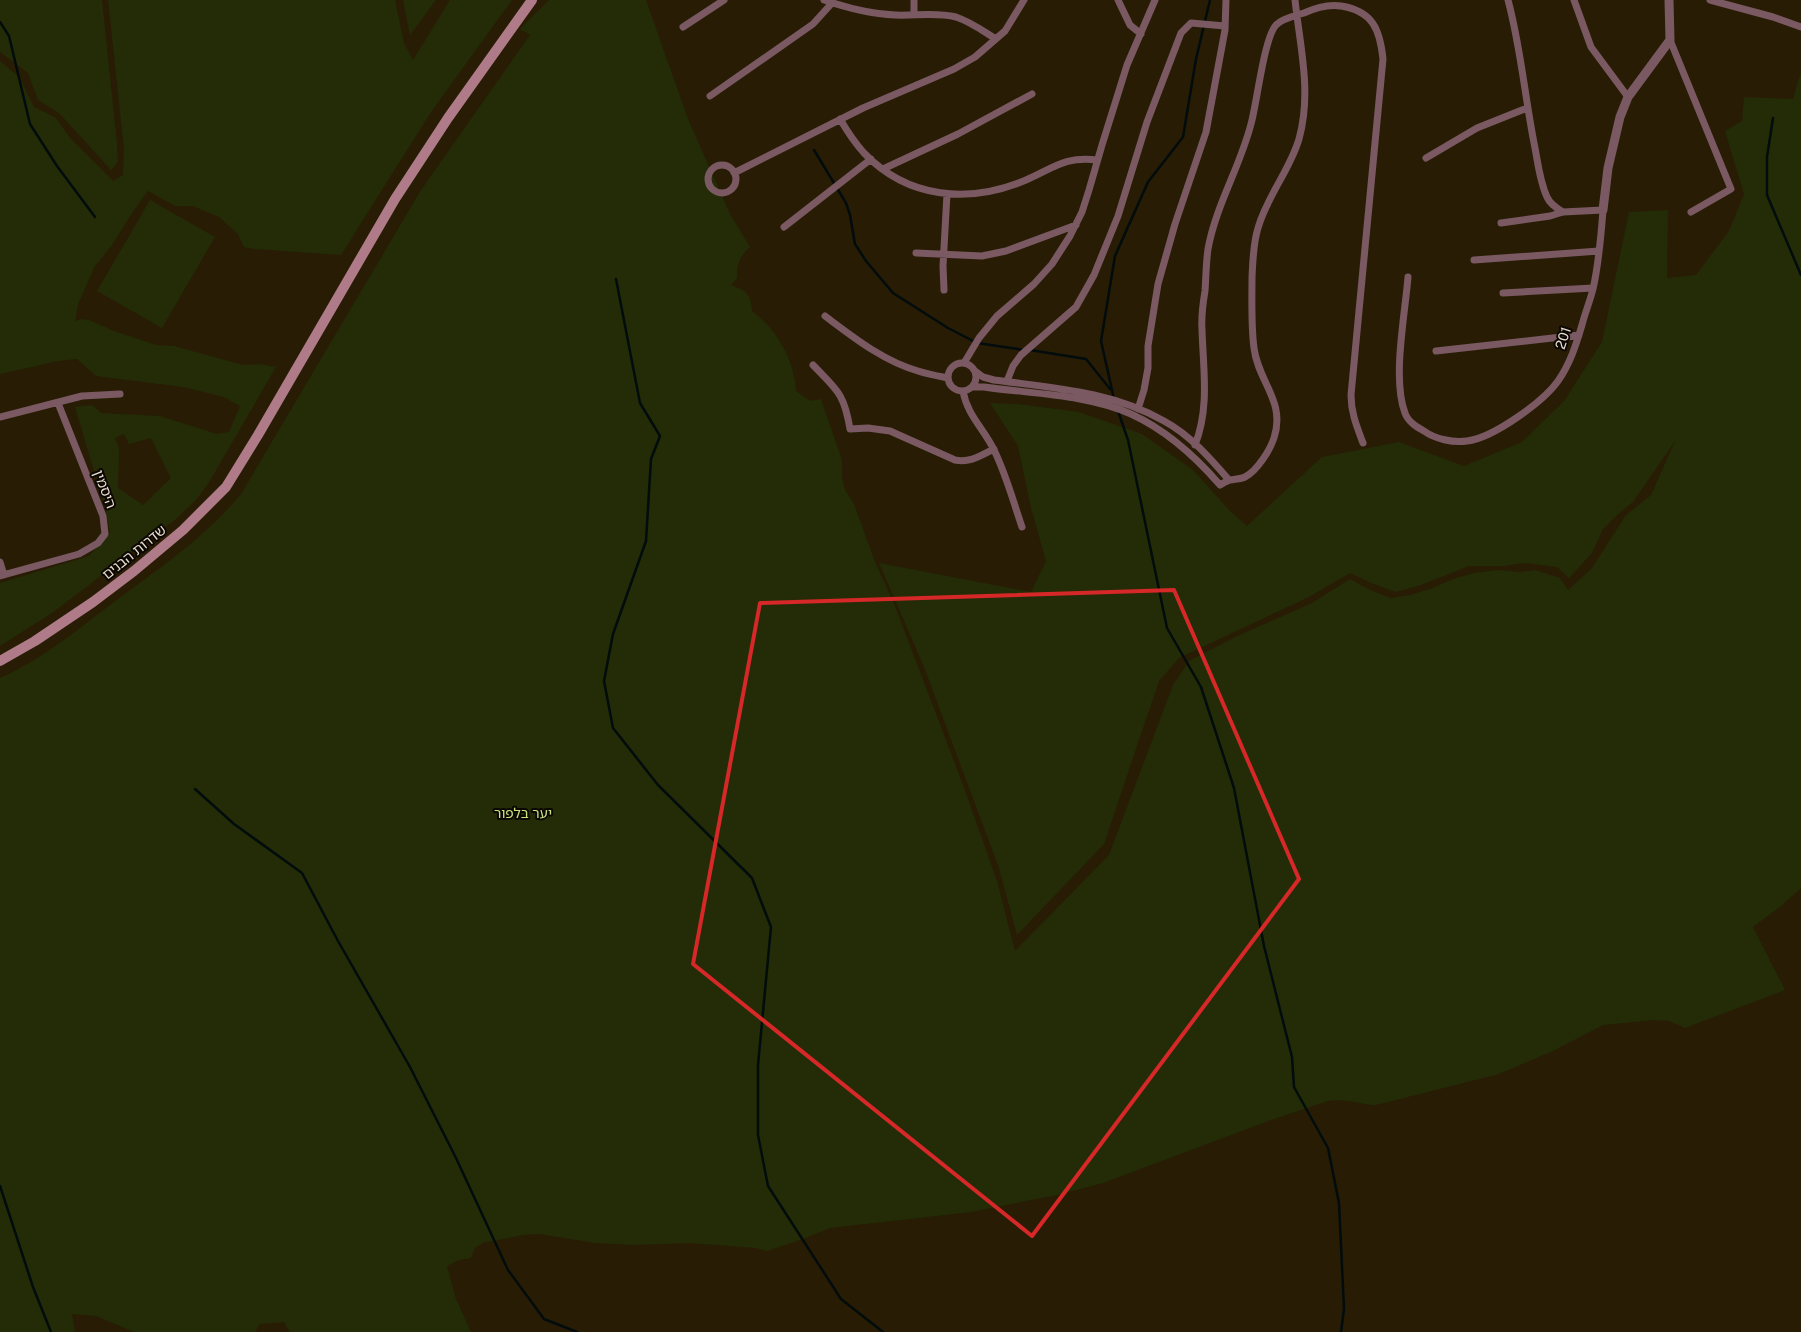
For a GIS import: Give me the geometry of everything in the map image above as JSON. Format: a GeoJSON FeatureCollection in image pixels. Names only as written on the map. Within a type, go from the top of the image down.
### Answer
{"type":"FeatureCollection","features":[{"type":"Feature","properties":{"kind":"main road","name":"שדרות הבנים"},"geometry":{"type":"LineString","coordinates":[[0,661],[35,641],[94,602],[183,530],[226,487],[395,198],[448,118],[532,0]]}},
{"type":"Feature","properties":{"kind":"street"},"geometry":{"type":"LineString","coordinates":[[824,0],[877,14],[933,14],[956,17],[969,22],[996,39]]}},
{"type":"Feature","properties":{"kind":"street"},"geometry":{"type":"LineString","coordinates":[[914,0],[914,15]]}},
{"type":"Feature","properties":{"kind":"street"},"geometry":{"type":"LineString","coordinates":[[734,173],[840,119],[893,94],[954,69],[975,57],[1005,31],[1024,0]]}},
{"type":"Feature","properties":{"kind":"street"},"geometry":{"type":"LineString","coordinates":[[1118,0],[1130,25],[1140,34]]}},
{"type":"Feature","properties":{"kind":"street"},"geometry":{"type":"LineString","coordinates":[[964,363],[979,338],[997,316],[1034,284],[1052,264],[1076,225],[1089,190],[1127,64],[1155,0]]}},
{"type":"Feature","properties":{"kind":"street"},"geometry":{"type":"LineString","coordinates":[[1138,409],[1148,368],[1148,346],[1158,284],[1178,214],[1206,132],[1214,96],[1225,26],[1226,0]]}},
{"type":"Feature","properties":{"kind":"street"},"geometry":{"type":"LineString","coordinates":[[1229,480],[1208,456],[1166,422],[1130,405],[1093,394],[983,377],[971,366],[964,363],[953,366],[948,378],[951,386],[964,391],[972,387],[984,387],[1093,403],[1130,414],[1164,433],[1202,466],[1220,485],[1229,480],[1245,478],[1260,463],[1268,451],[1277,426],[1278,414],[1276,404],[1260,372],[1254,348],[1252,278],[1254,244],[1258,226],[1296,147],[1304,116],[1306,88],[1294,0]]}},
{"type":"Feature","properties":{"kind":"street"},"geometry":{"type":"LineString","coordinates":[[1508,0],[1514,24],[1527,108],[1542,184],[1547,198],[1554,207],[1563,212]]}},
{"type":"Feature","properties":{"kind":"street"},"geometry":{"type":"LineString","coordinates":[[1574,0],[1592,48],[1628,97]]}},
{"type":"Feature","properties":{"kind":"street"},"geometry":{"type":"LineString","coordinates":[[1669,0],[1670,40],[1731,189],[1691,212]]}},
{"type":"Feature","properties":{"kind":"street"},"geometry":{"type":"LineString","coordinates":[[1710,0],[1773,17],[1801,27]]}},
{"type":"Feature","properties":{"kind":"street"},"geometry":{"type":"LineString","coordinates":[[683,28],[721,1]]}},
{"type":"Feature","properties":{"kind":"street"},"geometry":{"type":"LineString","coordinates":[[710,96],[813,24],[832,3]]}},
{"type":"Feature","properties":{"kind":"street"},"geometry":{"type":"LineString","coordinates":[[1195,445],[1202,428],[1204,402],[1201,326],[1208,250],[1214,221],[1238,164],[1251,124],[1269,41],[1276,25],[1285,19],[1323,6],[1339,5],[1353,8],[1365,14],[1376,26],[1381,42],[1383,59],[1351,395],[1352,414],[1363,443]]}},
{"type":"Feature","properties":{"kind":"street"},"geometry":{"type":"LineString","coordinates":[[1007,381],[1013,366],[1021,355],[1076,307],[1094,275],[1118,216],[1147,122],[1181,33],[1191,23],[1198,22],[1225,26]]}},
{"type":"Feature","properties":{"kind":"street","name":"201"},"geometry":{"type":"LineString","coordinates":[[1408,278],[1399,377],[1401,400],[1406,416],[1414,425],[1429,435],[1450,441],[1468,442],[1485,436],[1515,419],[1539,401],[1558,381],[1571,359],[1593,288],[1608,168],[1620,117],[1628,97],[1670,40]]}},
{"type":"Feature","properties":{"kind":"street"},"geometry":{"type":"LineString","coordinates":[[884,169],[958,134],[1032,94]]}},
{"type":"Feature","properties":{"kind":"street"},"geometry":{"type":"LineString","coordinates":[[1426,158],[1477,128],[1527,108]]}},
{"type":"Feature","properties":{"kind":"street"},"geometry":{"type":"LineString","coordinates":[[840,119],[854,140],[871,159],[884,169],[927,191],[947,194],[977,194],[1025,180],[1064,162],[1076,159],[1097,160]]}},
{"type":"Feature","properties":{"kind":"street"},"geometry":{"type":"LineString","coordinates":[[784,227],[871,159]]}},
{"type":"Feature","properties":{"kind":"street"},"geometry":{"type":"LineString","coordinates":[[716,166],[726,166],[734,173],[736,181],[734,186],[727,192],[718,193],[708,185],[709,172],[716,166]]}},
{"type":"Feature","properties":{"kind":"street"},"geometry":{"type":"LineString","coordinates":[[944,290],[943,255],[947,194]]}},
{"type":"Feature","properties":{"kind":"street"},"geometry":{"type":"LineString","coordinates":[[1502,223],[1550,216],[1563,212],[1604,210]]}},
{"type":"Feature","properties":{"kind":"street"},"geometry":{"type":"LineString","coordinates":[[916,253],[982,256],[1006,251],[1076,225]]}},
{"type":"Feature","properties":{"kind":"street"},"geometry":{"type":"LineString","coordinates":[[1474,260],[1599,252]]}},
{"type":"Feature","properties":{"kind":"street"},"geometry":{"type":"LineString","coordinates":[[1503,293],[1593,288]]}},
{"type":"Feature","properties":{"kind":"street"},"geometry":{"type":"LineString","coordinates":[[825,316],[882,356],[916,371],[948,378]]}},
{"type":"Feature","properties":{"kind":"street"},"geometry":{"type":"LineString","coordinates":[[1436,351],[1579,335]]}},
{"type":"Feature","properties":{"kind":"street"},"geometry":{"type":"LineString","coordinates":[[813,365],[837,389],[842,398],[850,429],[868,428],[890,431],[963,462],[974,460],[994,449]]}},
{"type":"Feature","properties":{"kind":"street"},"geometry":{"type":"LineString","coordinates":[[972,387],[976,379],[975,371]]}},
{"type":"Feature","properties":{"kind":"street"},"geometry":{"type":"LineString","coordinates":[[964,391],[967,408],[994,449],[1002,466],[1022,527]]}},
{"type":"Feature","properties":{"kind":"street"},"geometry":{"type":"LineString","coordinates":[[0,417],[82,396],[120,394]]}},
{"type":"Feature","properties":{"kind":"street","name":"היסמין"},"geometry":{"type":"LineString","coordinates":[[2,575],[79,554],[98,544],[105,534],[103,516],[58,403]]}},
{"type":"Feature","properties":{"kind":"street"},"geometry":{"type":"LineString","coordinates":[[0,562],[2,575]]}},
{"type":"Feature","properties":{"kind":"highlighted area"},"geometry":{"type":"Polygon","coordinates":[[[1174,590],[1299,879],[1032,1236],[693,964],[760,603],[1174,590]]]}},
{"type":"Feature","properties":{"kind":"green space"},"geometry":{"type":"Polygon","coordinates":[[[0,0],[102,0],[118,162],[111,170],[59,113],[38,100],[28,73],[0,52],[0,0]]]}},
{"type":"Feature","properties":{"kind":"green space"},"geometry":{"type":"Polygon","coordinates":[[[108,0],[395,0],[404,43],[413,60],[450,0],[512,0],[431,112],[341,255],[244,247],[238,234],[219,217],[193,206],[175,206],[148,191],[112,245],[95,266],[78,304],[75,322],[81,319],[89,320],[114,331],[156,345],[174,346],[243,365],[260,364],[276,367],[208,484],[196,500],[176,519],[52,613],[0,646],[0,583],[89,556],[110,533],[104,504],[75,407],[92,405],[101,413],[160,416],[217,434],[229,432],[240,406],[224,397],[183,387],[96,376],[77,359],[58,361],[0,374],[0,61],[19,77],[34,107],[56,118],[70,138],[113,181],[123,175],[124,149],[108,0]],[[124,434],[115,438],[119,448],[118,488],[143,505],[171,478],[151,438],[129,444],[124,434]]]}},
{"type":"Feature","properties":{"kind":"green space"},"geometry":{"type":"Polygon","coordinates":[[[403,0],[436,0],[410,35],[403,0]]]}},
{"type":"Feature","properties":{"kind":"green space","name":"יער בלפור"},"geometry":{"type":"Polygon","coordinates":[[[549,0],[646,0],[688,119],[730,214],[750,247],[741,258],[738,265],[737,278],[731,285],[749,296],[752,311],[769,327],[783,346],[792,368],[796,391],[810,401],[821,399],[842,460],[842,477],[845,490],[854,504],[875,562],[895,606],[963,785],[997,881],[1015,951],[1109,855],[1173,685],[1189,661],[1235,637],[1312,603],[1350,579],[1370,590],[1391,598],[1410,595],[1474,573],[1498,570],[1520,572],[1535,570],[1560,578],[1568,590],[1592,568],[1626,515],[1651,495],[1675,441],[1633,502],[1603,529],[1592,553],[1569,578],[1557,567],[1525,563],[1503,566],[1469,566],[1421,585],[1396,592],[1350,573],[1309,597],[1179,658],[1159,681],[1104,844],[1017,935],[999,868],[924,667],[879,563],[1031,592],[1046,561],[1031,508],[1018,446],[990,403],[1018,404],[1079,412],[1142,434],[1193,470],[1229,510],[1247,526],[1322,457],[1399,442],[1464,466],[1522,442],[1564,401],[1602,342],[1629,212],[1668,210],[1667,278],[1696,275],[1729,231],[1744,194],[1725,131],[1742,121],[1744,97],[1793,99],[1801,72],[1801,888],[1753,927],[1785,990],[1685,1028],[1669,1021],[1654,1020],[1603,1025],[1553,1051],[1499,1074],[1376,1105],[1328,1101],[1271,1120],[1103,1183],[1057,1195],[971,1212],[830,1228],[767,1251],[756,1248],[689,1243],[634,1245],[595,1243],[539,1234],[523,1235],[483,1243],[475,1248],[471,1258],[459,1260],[447,1266],[456,1299],[471,1332],[290,1332],[284,1322],[260,1324],[255,1332],[134,1332],[96,1316],[72,1314],[75,1332],[0,1332],[0,678],[15,671],[59,643],[164,565],[213,524],[241,494],[421,190],[530,35],[520,29],[549,0]]]}},
{"type":"Feature","properties":{"kind":"green space"},"geometry":{"type":"Polygon","coordinates":[[[150,200],[215,237],[162,328],[97,291],[150,200]]]}},
{"type":"Feature","properties":{"kind":"waterway"},"geometry":{"type":"LineString","coordinates":[[1114,399],[1101,341],[1115,256],[1148,182],[1183,137],[1196,59],[1210,0]]}},
{"type":"Feature","properties":{"kind":"waterway"},"geometry":{"type":"LineString","coordinates":[[0,22],[9,36],[30,124],[57,166],[95,217]]}},
{"type":"Feature","properties":{"kind":"waterway"},"geometry":{"type":"LineString","coordinates":[[1773,118],[1767,157],[1767,195],[1801,275]]}},
{"type":"Feature","properties":{"kind":"waterway"},"geometry":{"type":"LineString","coordinates":[[814,150],[846,203],[855,244],[866,261],[893,293],[948,328],[977,343],[1024,350]]}},
{"type":"Feature","properties":{"kind":"waterway"},"geometry":{"type":"LineString","coordinates":[[616,279],[640,403],[660,436],[651,459],[646,541],[613,634],[604,681],[613,728],[658,785],[752,878],[771,927],[758,1065],[758,1135],[768,1186],[841,1299],[883,1332]]}},
{"type":"Feature","properties":{"kind":"waterway"},"geometry":{"type":"LineString","coordinates":[[1030,350],[1086,359],[1110,389]]}},
{"type":"Feature","properties":{"kind":"waterway"},"geometry":{"type":"LineString","coordinates":[[1118,411],[1128,440],[1167,628],[1201,687],[1234,788],[1264,946],[1292,1057],[1294,1087],[1328,1148],[1339,1203],[1344,1309],[1341,1332]]}},
{"type":"Feature","properties":{"kind":"waterway"},"geometry":{"type":"LineString","coordinates":[[195,789],[234,824],[302,873],[338,941],[410,1067],[456,1158],[508,1270],[544,1319],[577,1332]]}},
{"type":"Feature","properties":{"kind":"waterway"},"geometry":{"type":"LineString","coordinates":[[0,1186],[33,1287],[51,1332]]}}]}
